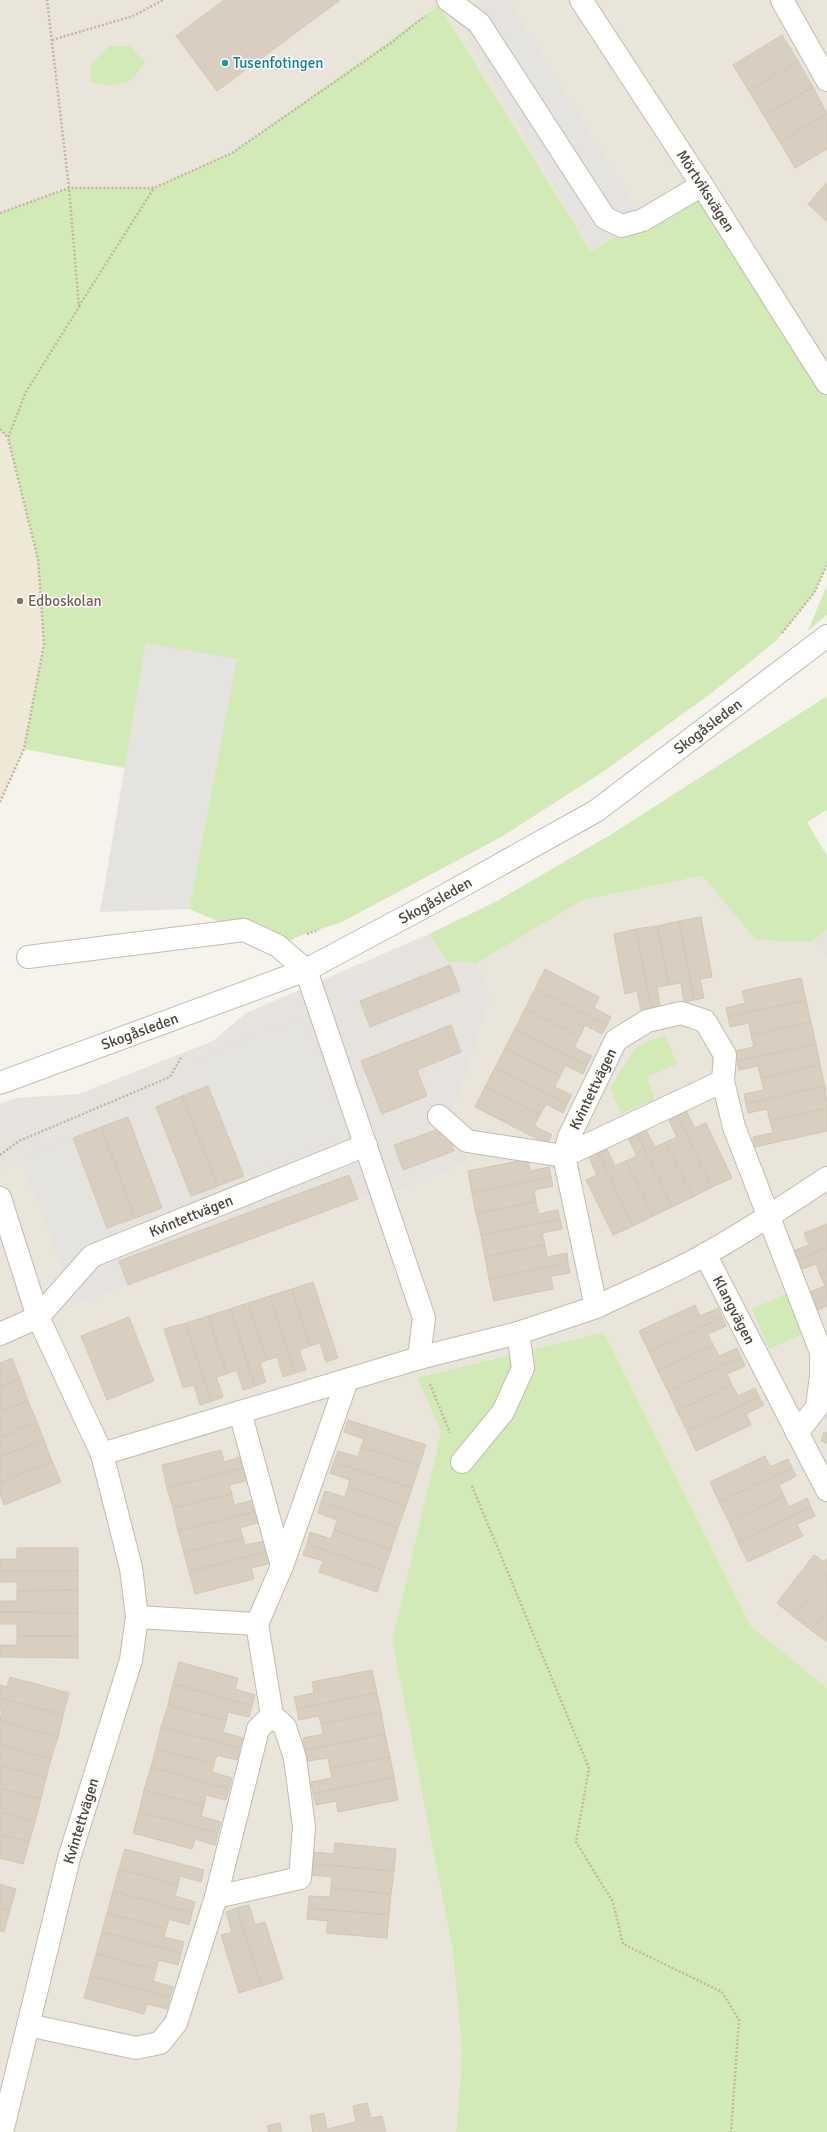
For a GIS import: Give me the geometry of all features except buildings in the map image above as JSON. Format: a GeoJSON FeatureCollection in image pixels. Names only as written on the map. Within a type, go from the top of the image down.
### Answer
{"type":"FeatureCollection","features":[{"type":"Feature","properties":{"kind":"street"},"geometry":{"type":"LineString","coordinates":[[448,0],[479,23],[605,218],[622,226],[643,220],[702,185]]}},
{"type":"Feature","properties":{"kind":"street","name":"Mörtviksvägen"},"geometry":{"type":"LineString","coordinates":[[581,0],[702,185],[827,383]]}},
{"type":"Feature","properties":{"kind":"street"},"geometry":{"type":"LineString","coordinates":[[782,0],[827,80]]}},
{"type":"Feature","properties":{"kind":"street","name":"Skogåsleden"},"geometry":{"type":"LineString","coordinates":[[3,1082],[306,970],[435,902],[596,810],[827,636]]}},
{"type":"Feature","properties":{"kind":"street"},"geometry":{"type":"LineString","coordinates":[[28,958],[244,930],[278,946],[306,970],[424,1318],[419,1358]]}},
{"type":"Feature","properties":{"kind":"street","name":"Kvintettvägen"},"geometry":{"type":"LineString","coordinates":[[596,1307],[564,1156],[569,1137],[616,1040],[647,1021],[681,1013],[705,1021],[725,1055],[723,1081],[734,1127],[768,1215]]}},
{"type":"Feature","properties":{"kind":"street","name":"Kvintettvägen"},"geometry":{"type":"LineString","coordinates":[[564,1156],[723,1081]]}},
{"type":"Feature","properties":{"kind":"street"},"geometry":{"type":"LineString","coordinates":[[439,1116],[467,1141],[564,1156]]}},
{"type":"Feature","properties":{"kind":"street","name":"Kvintettvägen"},"geometry":{"type":"LineString","coordinates":[[38,1317],[92,1256],[366,1145]]}},
{"type":"Feature","properties":{"kind":"street"},"geometry":{"type":"LineString","coordinates":[[102,1454],[419,1358],[518,1334],[596,1307],[705,1254],[827,1178]]}},
{"type":"Feature","properties":{"kind":"street","name":"Kvintettvägen"},"geometry":{"type":"LineString","coordinates":[[0,1198],[38,1317],[102,1454],[131,1568],[137,1618],[131,1660],[69,1858],[2,2132]]}},
{"type":"Feature","properties":{"kind":"street"},"geometry":{"type":"LineString","coordinates":[[768,1215],[821,1352],[821,1376],[817,1407],[797,1433]]}},
{"type":"Feature","properties":{"kind":"street","name":"Klangvägen"},"geometry":{"type":"LineString","coordinates":[[705,1254],[827,1490]]}},
{"type":"Feature","properties":{"kind":"street"},"geometry":{"type":"LineString","coordinates":[[0,1334],[38,1317]]}},
{"type":"Feature","properties":{"kind":"street"},"geometry":{"type":"LineString","coordinates":[[462,1462],[503,1412],[524,1368],[518,1334]]}},
{"type":"Feature","properties":{"kind":"street"},"geometry":{"type":"LineString","coordinates":[[216,1897],[300,1878],[304,1827],[295,1758],[285,1727],[272,1716],[257,1624],[282,1566],[347,1380]]}},
{"type":"Feature","properties":{"kind":"street"},"geometry":{"type":"LineString","coordinates":[[240,1412],[282,1566]]}},
{"type":"Feature","properties":{"kind":"street"},"geometry":{"type":"LineString","coordinates":[[137,1618],[257,1624]]}},
{"type":"Feature","properties":{"kind":"street"},"geometry":{"type":"LineString","coordinates":[[28,2025],[136,2048],[160,2043],[176,2023],[216,1897],[258,1729],[272,1716]]}},
{"type":"Feature","properties":{"kind":"path"},"geometry":{"type":"LineString","coordinates":[[47,0],[69,188],[79,306]]}},
{"type":"Feature","properties":{"kind":"path"},"geometry":{"type":"LineString","coordinates":[[52,40],[133,16],[163,0]]}},
{"type":"Feature","properties":{"kind":"path"},"geometry":{"type":"LineString","coordinates":[[0,212],[69,188],[154,188],[232,153],[391,43],[427,14]]}},
{"type":"Feature","properties":{"kind":"path"},"geometry":{"type":"LineString","coordinates":[[8,438],[26,392],[154,188]]}},
{"type":"Feature","properties":{"kind":"path"},"geometry":{"type":"LineString","coordinates":[[0,429],[8,438],[38,559],[44,644],[24,749],[0,802]]}},
{"type":"Feature","properties":{"kind":"path"},"geometry":{"type":"LineString","coordinates":[[781,635],[814,593],[827,565]]}},
{"type":"Feature","properties":{"kind":"path"},"geometry":{"type":"LineString","coordinates":[[278,946],[322,929]]}},
{"type":"Feature","properties":{"kind":"path"},"geometry":{"type":"LineString","coordinates":[[0,1155],[19,1141],[170,1077],[182,1056]]}},
{"type":"Feature","properties":{"kind":"path"},"geometry":{"type":"LineString","coordinates":[[419,1358],[588,1768],[576,1842],[613,1902],[622,1944],[722,1992],[739,2020],[731,2132]]}},
{"type":"Feature","properties":{"kind":"shaded area"},"geometry":{"type":"Polygon","coordinates":[[[0,0],[827,0],[827,383],[643,220],[591,251],[439,5],[232,153],[154,188],[69,188],[0,213],[0,0]]]}},
{"type":"Feature","properties":{"kind":"shaded area"},"geometry":{"type":"Polygon","coordinates":[[[484,0],[508,0],[643,220],[591,251],[456,15],[484,0]]]}},
{"type":"Feature","properties":{"kind":"shaded area","name":"Edboskolan"},"geometry":{"type":"Polygon","coordinates":[[[0,429],[8,438],[38,559],[44,644],[24,749],[0,802],[0,429]]]}},
{"type":"Feature","properties":{"kind":"shaded area"},"geometry":{"type":"Polygon","coordinates":[[[146,643],[237,659],[189,909],[100,912],[146,643]]]}},
{"type":"Feature","properties":{"kind":"shaded area"},"geometry":{"type":"Polygon","coordinates":[[[704,876],[756,940],[812,942],[827,957],[827,1688],[751,1626],[604,1332],[417,1378],[441,1432],[392,1640],[453,1952],[462,2054],[456,2132],[0,2132],[0,1170],[21,1157],[76,1304],[358,1199],[401,1191],[469,1161],[455,1107],[491,998],[477,963],[583,900],[704,876]]]}},
{"type":"Feature","properties":{"kind":"shaded area"},"geometry":{"type":"Polygon","coordinates":[[[827,929],[827,957],[812,942],[827,929]]]}},
{"type":"Feature","properties":{"kind":"shaded area"},"geometry":{"type":"Polygon","coordinates":[[[429,934],[447,962],[477,963],[491,998],[455,1107],[469,1161],[401,1191],[358,1199],[76,1304],[21,1158],[0,1170],[0,1104],[16,1098],[79,1094],[213,1041],[246,1013],[429,934]]]}},
{"type":"Feature","properties":{"kind":"shaded area"},"geometry":{"type":"Polygon","coordinates":[[[303,1017],[350,1134],[244,1176],[198,1059],[303,1017]]]}},
{"type":"Feature","properties":{"kind":"shaded area"},"geometry":{"type":"Polygon","coordinates":[[[73,1138],[128,1285],[76,1304],[21,1157],[73,1138]]]}},
{"type":"Feature","properties":{"kind":"green space"},"geometry":{"type":"Polygon","coordinates":[[[439,5],[591,251],[702,185],[827,383],[827,565],[814,593],[776,641],[714,691],[607,769],[503,836],[342,922],[302,935],[278,946],[189,909],[236,659],[146,644],[125,768],[24,749],[44,644],[38,559],[8,438],[0,429],[0,213],[69,188],[154,188],[232,153],[439,5]]]}},
{"type":"Feature","properties":{"kind":"green space"},"geometry":{"type":"Polygon","coordinates":[[[109,46],[130,46],[145,63],[130,81],[111,86],[90,82],[90,65],[109,46]]]}},
{"type":"Feature","properties":{"kind":"green space"},"geometry":{"type":"Polygon","coordinates":[[[827,585],[827,615],[808,631],[827,585]]]}},
{"type":"Feature","properties":{"kind":"green space"},"geometry":{"type":"Polygon","coordinates":[[[827,696],[827,810],[807,822],[827,856],[827,929],[812,942],[756,940],[703,876],[583,900],[477,963],[447,962],[429,934],[497,901],[610,835],[827,696]]]}},
{"type":"Feature","properties":{"kind":"green space"},"geometry":{"type":"Polygon","coordinates":[[[665,1035],[677,1064],[647,1077],[655,1099],[621,1114],[610,1087],[637,1046],[665,1035]]]}},
{"type":"Feature","properties":{"kind":"green space"},"geometry":{"type":"Polygon","coordinates":[[[786,1294],[803,1334],[769,1349],[752,1309],[786,1294]]]}},
{"type":"Feature","properties":{"kind":"green space"},"geometry":{"type":"Polygon","coordinates":[[[604,1332],[751,1626],[827,1688],[827,2132],[456,2132],[462,2054],[453,1952],[392,1640],[441,1432],[417,1378],[604,1332]]]}},
{"type":"Feature","properties":{"kind":"place","name":"Tusenfotingen"},"geometry":{"type":"Point","coordinates":[225,63]}},
{"type":"Feature","properties":{"kind":"place","name":"Edboskolan"},"geometry":{"type":"Point","coordinates":[20,601]}}]}
